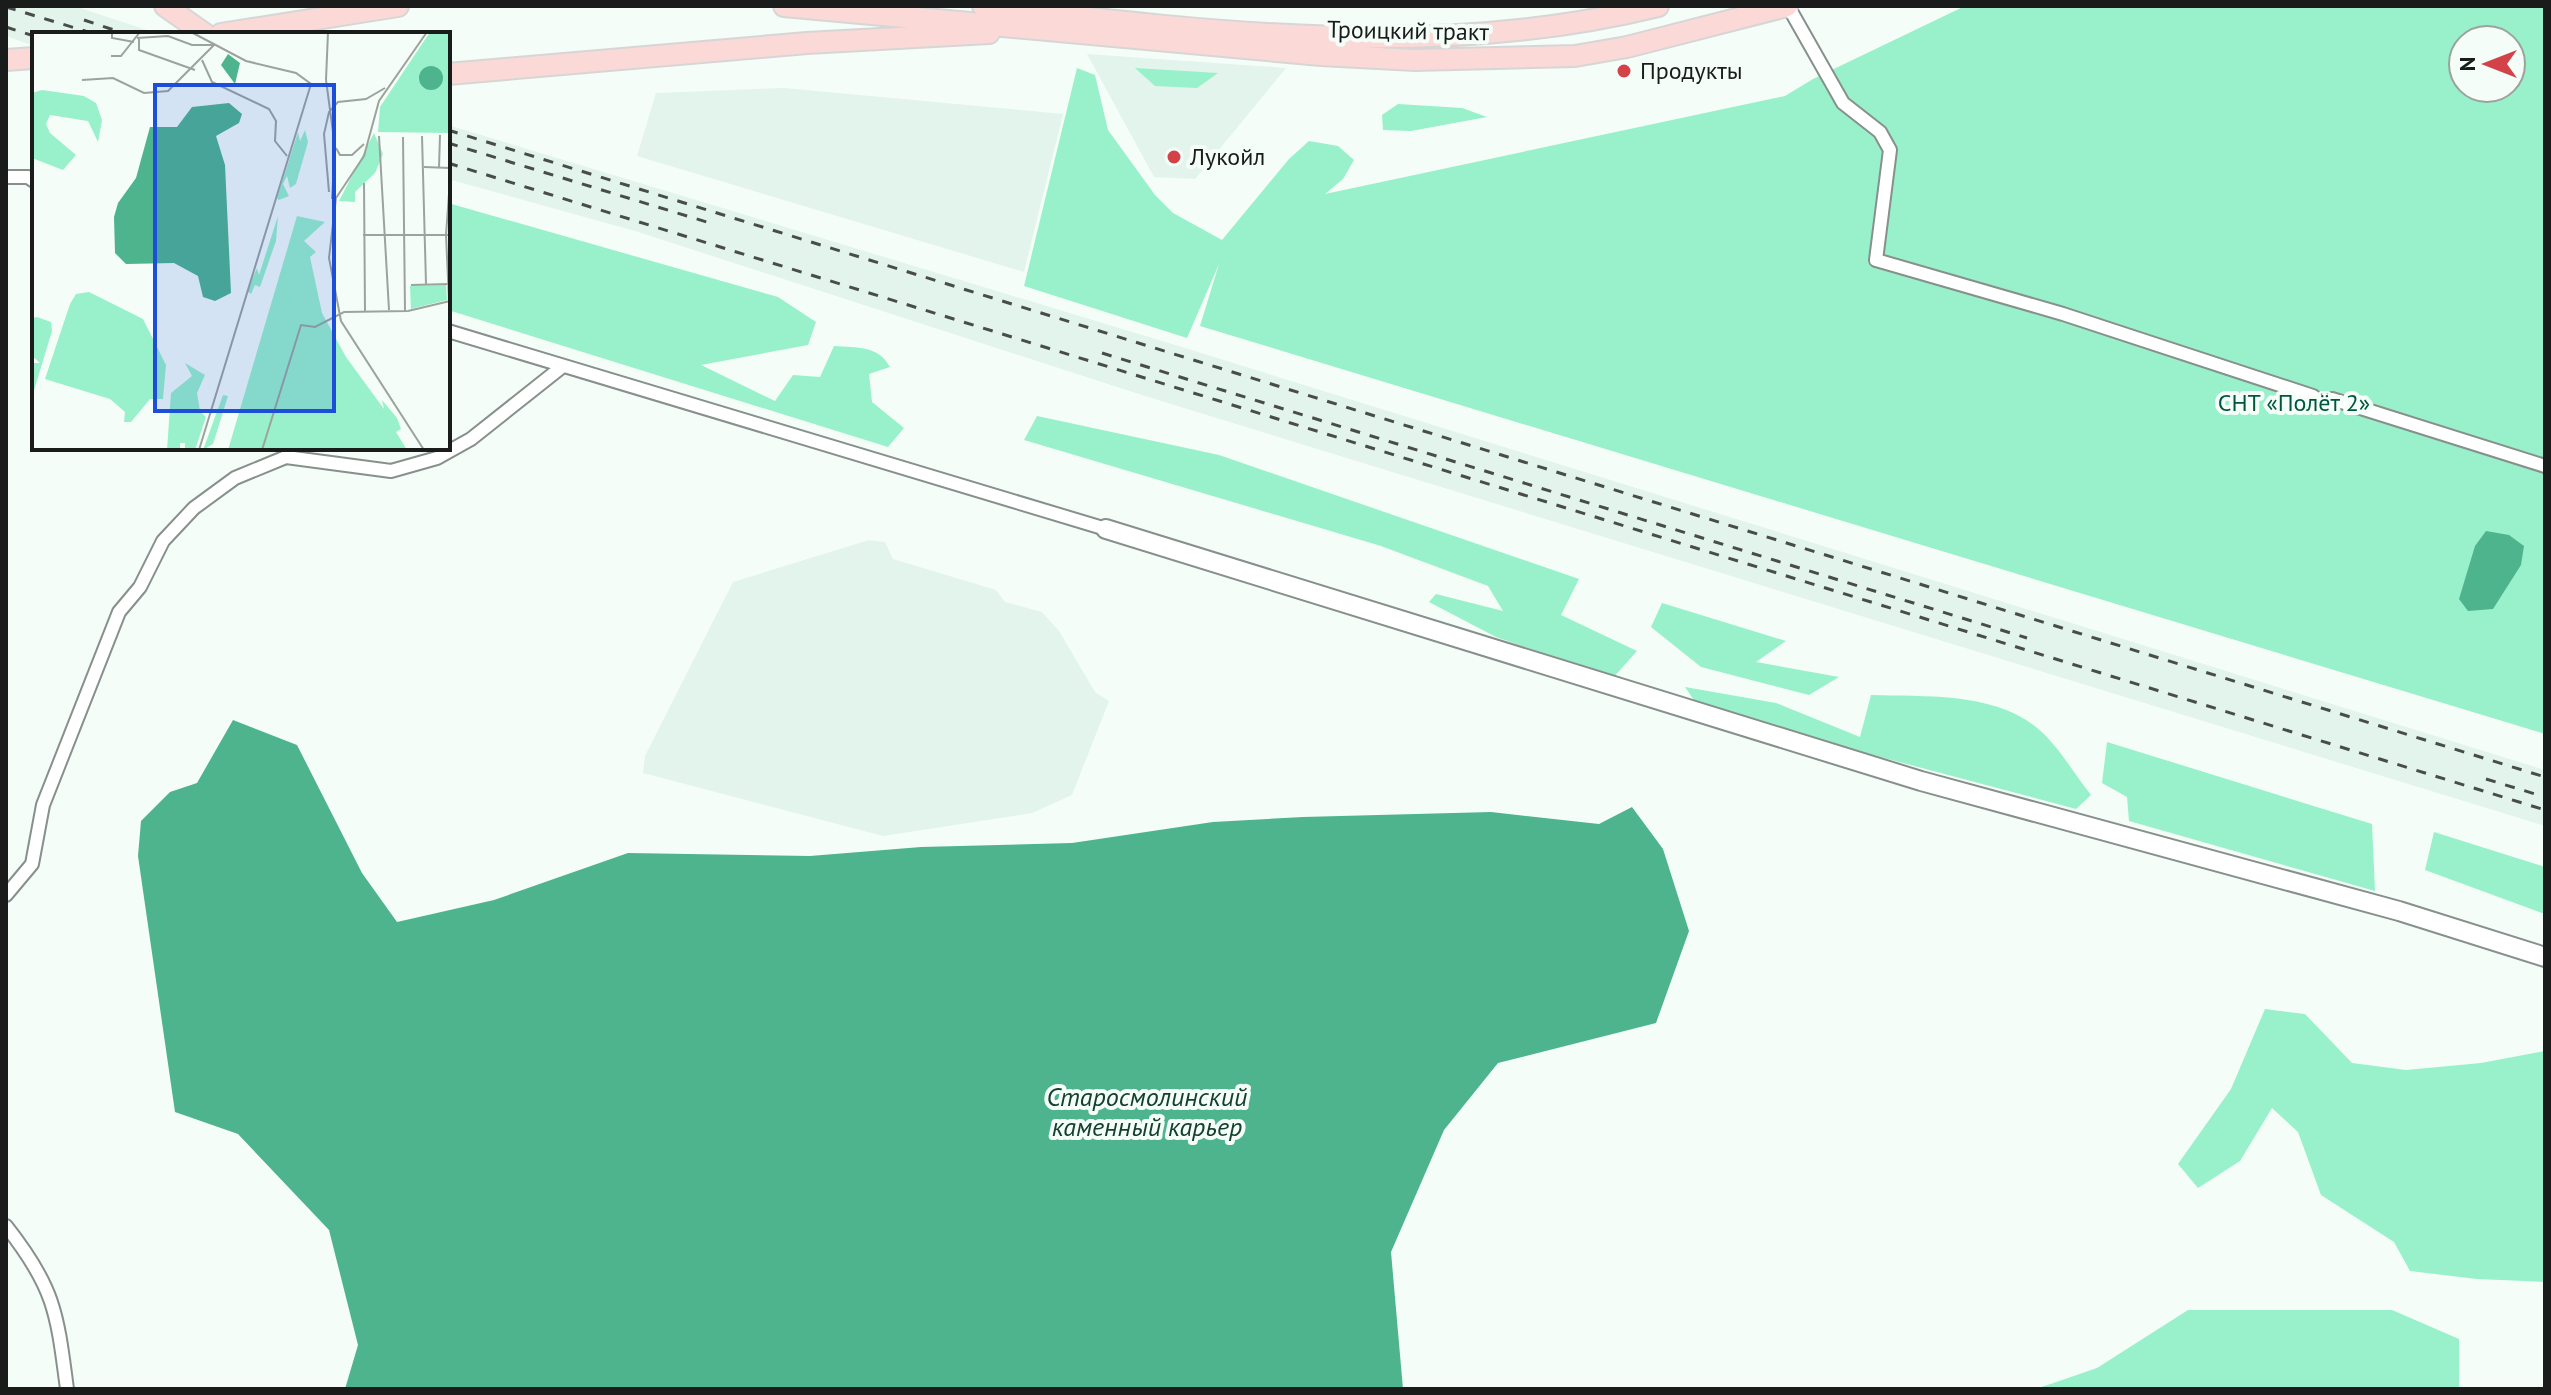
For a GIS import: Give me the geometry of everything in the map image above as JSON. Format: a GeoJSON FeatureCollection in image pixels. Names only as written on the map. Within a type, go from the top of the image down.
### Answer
{"type":"FeatureCollection","features":[{"type":"Feature","properties":{"kind":"main road"},"geometry":{"type":"LineString","coordinates":[[165,6],[202,32]]}},
{"type":"Feature","properties":{"kind":"main road"},"geometry":{"type":"LineString","coordinates":[[234,32],[398,6]]}},
{"type":"Feature","properties":{"kind":"main road","name":"Троицкий тракт"},"geometry":{"type":"LineString","coordinates":[[784,6],[1321,55],[1415,60],[1531,59],[1627,47],[1787,6]]}},
{"type":"Feature","properties":{"kind":"main road","name":"Троицкий тракт"},"geometry":{"type":"LineString","coordinates":[[983,6],[1130,22],[1357,39],[1415,39],[1558,27],[1658,6]]}},
{"type":"Feature","properties":{"kind":"main road"},"geometry":{"type":"LineString","coordinates":[[450,74],[550,63],[807,43],[963,36],[1032,28]]}},
{"type":"Feature","properties":{"kind":"main road"},"geometry":{"type":"LineString","coordinates":[[6,60],[32,58]]}},
{"type":"Feature","properties":{"kind":"street"},"geometry":{"type":"LineString","coordinates":[[1787,6],[1843,103],[1880,132],[1890,150],[1876,260],[2063,314],[2300,392],[2322,403],[2332,399],[2545,466]]}},
{"type":"Feature","properties":{"kind":"street"},"geometry":{"type":"LineString","coordinates":[[6,177],[32,180]]}},
{"type":"Feature","properties":{"kind":"street"},"geometry":{"type":"LineString","coordinates":[[450,332],[1106,529],[1921,781],[2399,911],[2545,957]]}},
{"type":"Feature","properties":{"kind":"street"},"geometry":{"type":"LineString","coordinates":[[6,895],[32,864],[43,805],[119,612],[140,587],[163,541],[194,508],[235,478],[286,457],[391,471],[437,458],[471,439],[563,366]]}},
{"type":"Feature","properties":{"kind":"street"},"geometry":{"type":"LineString","coordinates":[[6,1226],[35,1263],[53,1299],[67,1389]]}},
{"type":"Feature","properties":{"kind":"shaded area"},"geometry":{"type":"Polygon","coordinates":[[[6,6],[74,6],[153,32],[32,32],[32,45],[6,36],[6,6]]]}},
{"type":"Feature","properties":{"kind":"shaded area"},"geometry":{"type":"Polygon","coordinates":[[[1087,54],[1286,68],[1195,179],[1154,177],[1087,54]]]}},
{"type":"Feature","properties":{"kind":"shaded area"},"geometry":{"type":"Polygon","coordinates":[[[784,88],[1063,114],[1024,272],[637,156],[656,93],[784,88]]]}},
{"type":"Feature","properties":{"kind":"shaded area"},"geometry":{"type":"Polygon","coordinates":[[[450,126],[1185,348],[2545,770],[2545,826],[1145,396],[635,231],[450,180],[450,126]]]}},
{"type":"Feature","properties":{"kind":"shaded area"},"geometry":{"type":"Polygon","coordinates":[[[869,540],[885,542],[893,559],[996,590],[1005,602],[1042,612],[1059,631],[1095,692],[1109,701],[1072,795],[1032,813],[883,836],[643,773],[645,756],[733,582],[869,540]]]}},
{"type":"Feature","properties":{"kind":"green space","name":"СНТ «Полёт 2»"},"geometry":{"type":"Polygon","coordinates":[[[1965,6],[2545,6],[2545,734],[1200,326],[1219,264],[1187,338],[1024,286],[1077,68],[1095,75],[1108,130],[1155,195],[1173,213],[1222,240],[1289,159],[1309,141],[1338,146],[1354,160],[1343,179],[1325,194],[1785,96],[1813,79],[1965,6]]]}},
{"type":"Feature","properties":{"kind":"green space"},"geometry":{"type":"Polygon","coordinates":[[[1135,68],[1218,73],[1197,88],[1155,86],[1135,68]]]}},
{"type":"Feature","properties":{"kind":"green space"},"geometry":{"type":"Polygon","coordinates":[[[1398,104],[1462,108],[1487,117],[1411,131],[1383,130],[1382,115],[1398,104]]]}},
{"type":"Feature","properties":{"kind":"green space"},"geometry":{"type":"Polygon","coordinates":[[[450,204],[778,297],[816,322],[808,345],[701,365],[775,401],[793,375],[820,377],[834,346],[873,351],[890,367],[869,374],[872,402],[904,428],[888,447],[450,311],[450,204]]]}},
{"type":"Feature","properties":{"kind":"green space"},"geometry":{"type":"Polygon","coordinates":[[[1037,416],[1219,455],[1579,579],[1561,615],[1637,651],[1613,678],[1496,637],[1429,602],[1436,594],[1503,611],[1488,586],[1381,546],[1024,440],[1037,416]]]}},
{"type":"Feature","properties":{"kind":"green space"},"geometry":{"type":"Polygon","coordinates":[[[1662,603],[1786,641],[1756,662],[1839,677],[1809,695],[1701,667],[1651,627],[1662,603]]]}},
{"type":"Feature","properties":{"kind":"green space"},"geometry":{"type":"Polygon","coordinates":[[[1685,687],[1776,703],[1860,737],[1871,695],[1940,697],[1987,704],[2028,721],[2046,736],[2091,795],[2076,809],[1700,709],[1685,687]]]}},
{"type":"Feature","properties":{"kind":"green space"},"geometry":{"type":"Polygon","coordinates":[[[2107,742],[2372,824],[2375,891],[2129,821],[2127,797],[2102,783],[2107,742]]]}},
{"type":"Feature","properties":{"kind":"green space"},"geometry":{"type":"Polygon","coordinates":[[[2434,832],[2545,867],[2545,914],[2425,870],[2434,832]]]}},
{"type":"Feature","properties":{"kind":"green space"},"geometry":{"type":"Polygon","coordinates":[[[2265,1009],[2305,1014],[2352,1063],[2406,1070],[2481,1063],[2545,1051],[2545,1282],[2477,1279],[2410,1271],[2394,1242],[2321,1195],[2298,1132],[2272,1108],[2240,1161],[2198,1188],[2178,1164],[2231,1089],[2265,1009]]]}},
{"type":"Feature","properties":{"kind":"green space"},"geometry":{"type":"Polygon","coordinates":[[[2188,1310],[2392,1310],[2459,1339],[2459,1389],[2036,1389],[2097,1368],[2188,1310]]]}},
{"type":"Feature","properties":{"kind":"water"},"geometry":{"type":"Polygon","coordinates":[[[2486,531],[2509,535],[2524,546],[2521,565],[2493,609],[2468,611],[2459,599],[2475,546],[2486,531]]]}},
{"type":"Feature","properties":{"kind":"water","name":"Старосмолинский каменный карьер"},"geometry":{"type":"Polygon","coordinates":[[[233,720],[297,745],[362,873],[397,922],[494,900],[628,853],[810,856],[921,847],[1072,843],[1213,822],[1303,817],[1491,812],[1599,824],[1632,807],[1663,849],[1689,931],[1656,1023],[1498,1063],[1444,1130],[1391,1252],[1403,1389],[345,1389],[358,1345],[329,1230],[238,1134],[175,1112],[138,856],[141,821],[170,792],[197,783],[233,720]]]}},
{"type":"Feature","properties":{"kind":"railway"},"geometry":{"type":"LineString","coordinates":[[6,7],[88,32]]}},
{"type":"Feature","properties":{"kind":"railway"},"geometry":{"type":"LineString","coordinates":[[84,20],[120,32]]}},
{"type":"Feature","properties":{"kind":"railway"},"geometry":{"type":"LineString","coordinates":[[6,27],[32,35]]}},
{"type":"Feature","properties":{"kind":"railway"},"geometry":{"type":"LineString","coordinates":[[450,131],[2545,777]]}},
{"type":"Feature","properties":{"kind":"railway"},"geometry":{"type":"LineString","coordinates":[[450,144],[710,223]]}},
{"type":"Feature","properties":{"kind":"railway"},"geometry":{"type":"LineString","coordinates":[[450,164],[2545,810]]}},
{"type":"Feature","properties":{"kind":"railway"},"geometry":{"type":"LineString","coordinates":[[1102,353],[2027,638]]}},
{"type":"Feature","properties":{"kind":"railway"},"geometry":{"type":"LineString","coordinates":[[2486,779],[2545,797]]}},
{"type":"Feature","properties":{"kind":"place","name":"Продукты"},"geometry":{"type":"Point","coordinates":[1624,71]}},
{"type":"Feature","properties":{"kind":"place","name":"Лукойл"},"geometry":{"type":"Point","coordinates":[1174,157]}}]}
